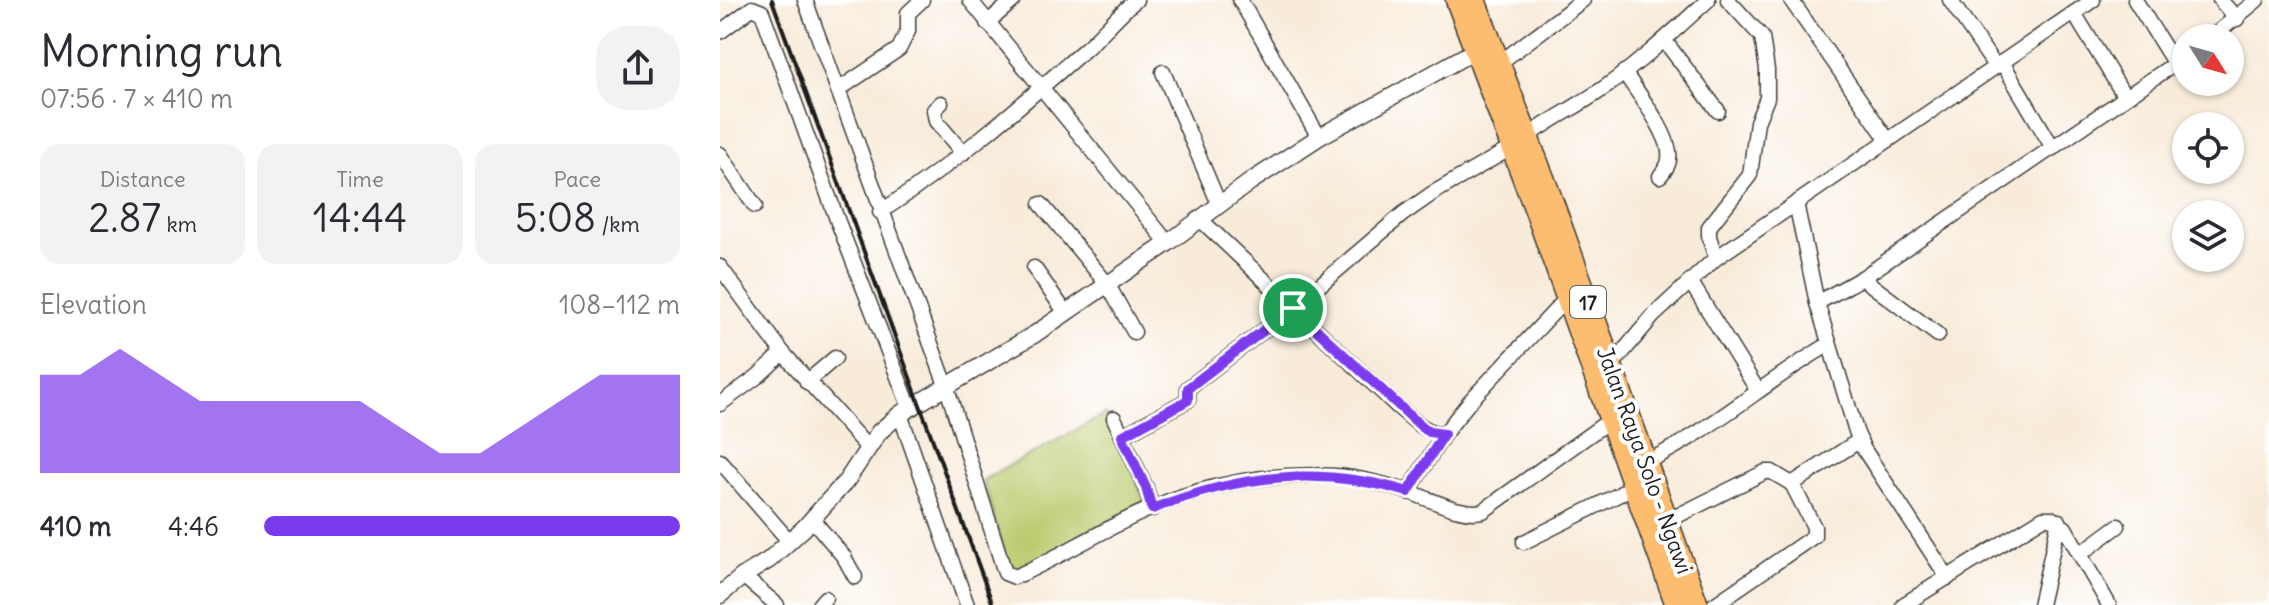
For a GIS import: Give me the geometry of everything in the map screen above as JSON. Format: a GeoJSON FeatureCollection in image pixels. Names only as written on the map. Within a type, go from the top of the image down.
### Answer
{"type":"FeatureCollection","features":[{"type":"Feature","properties":{"kind":"highway","name":"Jalan Raya Solo - Ngawi"},"geometry":{"type":"LineString","coordinates":[[1457,0],[1483,46],[1611,366],[1697,605]]}},
{"type":"Feature","properties":{"kind":"highway","name":"Jalan Raya Solo - Ngawi"},"geometry":{"type":"LineString","coordinates":[[1474,0],[1483,46]]}},
{"type":"Feature","properties":{"kind":"highway","name":"Jalan Raya Solo - Ngawi"},"geometry":{"type":"LineString","coordinates":[[1520,142],[1566,299],[1677,605]]}},
{"type":"Feature","properties":{"kind":"street"},"geometry":{"type":"LineString","coordinates":[[805,0],[880,212],[946,385],[1005,573],[1009,577],[1061,557],[1152,509],[1196,492],[1284,477],[1338,477],[1408,492],[1461,510],[1483,511],[1610,420]]}},
{"type":"Feature","properties":{"kind":"street"},"geometry":{"type":"LineString","coordinates":[[838,90],[899,49],[908,31],[908,13],[922,0]]}},
{"type":"Feature","properties":{"kind":"street"},"geometry":{"type":"LineString","coordinates":[[970,0],[1168,243]]}},
{"type":"Feature","properties":{"kind":"street"},"geometry":{"type":"LineString","coordinates":[[987,23],[1014,0]]}},
{"type":"Feature","properties":{"kind":"street"},"geometry":{"type":"LineString","coordinates":[[880,212],[963,153],[1105,32],[1136,0]]}},
{"type":"Feature","properties":{"kind":"street"},"geometry":{"type":"LineString","coordinates":[[1240,0],[1319,137]]}},
{"type":"Feature","properties":{"kind":"street"},"geometry":{"type":"LineString","coordinates":[[1492,69],[1583,0]]}},
{"type":"Feature","properties":{"kind":"street"},"geometry":{"type":"LineString","coordinates":[[1122,436],[1188,400],[1188,388],[1293,308],[1403,214],[1606,87],[1708,0]]}},
{"type":"Feature","properties":{"kind":"street"},"geometry":{"type":"LineString","coordinates":[[1716,258],[1709,227],[1750,175],[1757,122],[1768,87],[1762,37],[1728,0]]}},
{"type":"Feature","properties":{"kind":"street"},"geometry":{"type":"LineString","coordinates":[[1950,0],[1998,64],[2053,148]]}},
{"type":"Feature","properties":{"kind":"street"},"geometry":{"type":"LineString","coordinates":[[1611,366],[1653,316],[1716,258],[2093,0]]}},
{"type":"Feature","properties":{"kind":"street"},"geometry":{"type":"LineString","coordinates":[[2135,0],[2172,48]]}},
{"type":"Feature","properties":{"kind":"street"},"geometry":{"type":"LineString","coordinates":[[2220,0],[2237,19]]}},
{"type":"Feature","properties":{"kind":"street"},"geometry":{"type":"LineString","coordinates":[[2230,24],[2257,0]]}},
{"type":"Feature","properties":{"kind":"street"},"geometry":{"type":"LineString","coordinates":[[1798,2],[1887,139]]}},
{"type":"Feature","properties":{"kind":"street"},"geometry":{"type":"LineString","coordinates":[[720,32],[752,8],[762,12],[905,411],[962,602]]}},
{"type":"Feature","properties":{"kind":"street"},"geometry":{"type":"LineString","coordinates":[[2074,13],[2125,97]]}},
{"type":"Feature","properties":{"kind":"street"},"geometry":{"type":"LineString","coordinates":[[1664,40],[1718,111]]}},
{"type":"Feature","properties":{"kind":"street"},"geometry":{"type":"LineString","coordinates":[[720,595],[790,542],[847,480],[879,432],[905,411],[1066,313],[1319,137],[1483,46]]}},
{"type":"Feature","properties":{"kind":"street"},"geometry":{"type":"LineString","coordinates":[[1817,303],[1862,278],[2172,66]]}},
{"type":"Feature","properties":{"kind":"street"},"geometry":{"type":"LineString","coordinates":[[1163,72],[1219,204]]}},
{"type":"Feature","properties":{"kind":"street"},"geometry":{"type":"LineString","coordinates":[[1624,72],[1665,140],[1670,154],[1669,163],[1660,176]]}},
{"type":"Feature","properties":{"kind":"street"},"geometry":{"type":"LineString","coordinates":[[941,103],[934,110],[936,121],[963,153]]}},
{"type":"Feature","properties":{"kind":"street"},"geometry":{"type":"LineString","coordinates":[[720,154],[755,206]]}},
{"type":"Feature","properties":{"kind":"street"},"geometry":{"type":"LineString","coordinates":[[1796,203],[1828,345],[1860,440],[1948,578]]}},
{"type":"Feature","properties":{"kind":"street"},"geometry":{"type":"LineString","coordinates":[[1041,204],[1108,285],[1134,332]]}},
{"type":"Feature","properties":{"kind":"street"},"geometry":{"type":"LineString","coordinates":[[1200,219],[1423,428],[1444,434]]}},
{"type":"Feature","properties":{"kind":"street"},"geometry":{"type":"LineString","coordinates":[[1034,268],[1066,313]]}},
{"type":"Feature","properties":{"kind":"street"},"geometry":{"type":"LineString","coordinates":[[721,271],[807,382],[867,447]]}},
{"type":"Feature","properties":{"kind":"street"},"geometry":{"type":"LineString","coordinates":[[1862,278],[1938,335]]}},
{"type":"Feature","properties":{"kind":"street"},"geometry":{"type":"LineString","coordinates":[[1690,281],[1758,391]]}},
{"type":"Feature","properties":{"kind":"street"},"geometry":{"type":"LineString","coordinates":[[1408,492],[1444,434],[1470,401],[1566,299]]}},
{"type":"Feature","properties":{"kind":"street"},"geometry":{"type":"LineString","coordinates":[[1646,462],[1828,345]]}},
{"type":"Feature","properties":{"kind":"street"},"geometry":{"type":"LineString","coordinates":[[720,404],[783,353]]}},
{"type":"Feature","properties":{"kind":"street"},"geometry":{"type":"LineString","coordinates":[[807,382],[835,358]]}},
{"type":"Feature","properties":{"kind":"street"},"geometry":{"type":"LineString","coordinates":[[1114,418],[1146,488],[1152,509]]}},
{"type":"Feature","properties":{"kind":"street"},"geometry":{"type":"LineString","coordinates":[[1792,484],[1860,440]]}},
{"type":"Feature","properties":{"kind":"street"},"geometry":{"type":"LineString","coordinates":[[720,461],[790,542]]}},
{"type":"Feature","properties":{"kind":"street"},"geometry":{"type":"LineString","coordinates":[[1667,521],[1765,472],[1772,472],[1792,484],[1814,527],[1814,536],[1714,605]]}},
{"type":"Feature","properties":{"kind":"street"},"geometry":{"type":"LineString","coordinates":[[1524,542],[1633,485]]}},
{"type":"Feature","properties":{"kind":"street"},"geometry":{"type":"LineString","coordinates":[[1903,605],[2043,518],[2059,521],[2109,605]]}},
{"type":"Feature","properties":{"kind":"street"},"geometry":{"type":"LineString","coordinates":[[812,519],[844,557],[855,577]]}},
{"type":"Feature","properties":{"kind":"street"},"geometry":{"type":"LineString","coordinates":[[2040,605],[2059,521]]}},
{"type":"Feature","properties":{"kind":"street"},"geometry":{"type":"LineString","coordinates":[[2080,554],[2118,526]]}},
{"type":"Feature","properties":{"kind":"street"},"geometry":{"type":"LineString","coordinates":[[743,576],[777,605]]}},
{"type":"Feature","properties":{"kind":"green space"},"geometry":{"type":"Polygon","coordinates":[[[1106,414],[1129,460],[1147,508],[1017,569],[1011,567],[1006,560],[983,480],[1106,414]]]}},
{"type":"Feature","properties":{"kind":"railway"},"geometry":{"type":"LineString","coordinates":[[772,0],[993,605]]}},
{"type":"Feature","properties":{"kind":"route"},"geometry":{"type":"LineString","coordinates":[[1293,308],[1423,428],[1444,434],[1408,492],[1338,477],[1284,477],[1196,492],[1152,509],[1146,488],[1122,436],[1190,399],[1188,388],[1293,308]]}}]}
